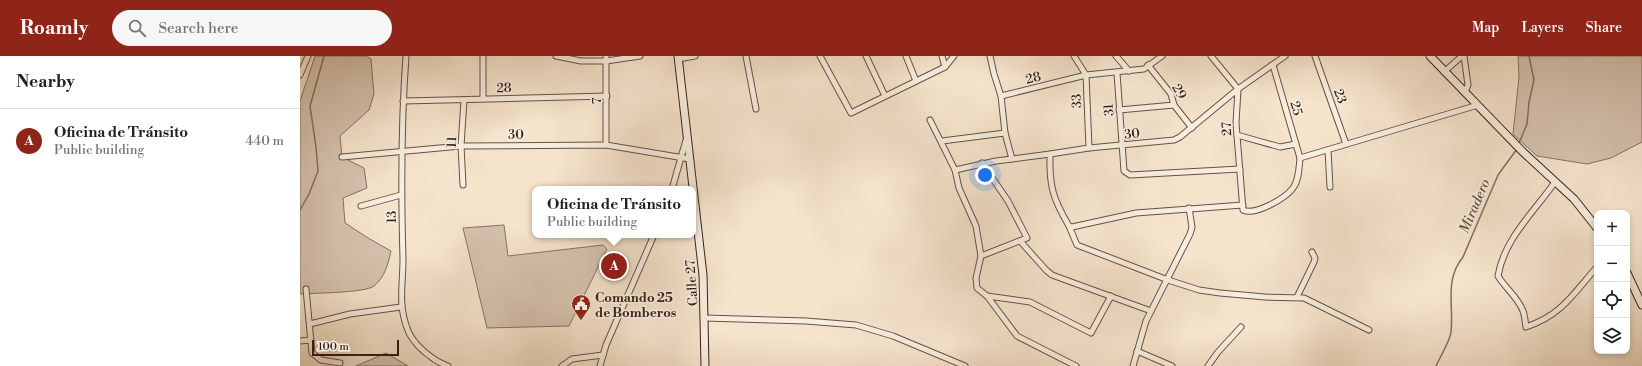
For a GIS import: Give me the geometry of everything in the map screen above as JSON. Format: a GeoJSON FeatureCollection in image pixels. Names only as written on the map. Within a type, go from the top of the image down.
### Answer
{"type":"FeatureCollection","features":[{"type":"Feature","properties":{"kind":"main road"},"geometry":{"type":"LineString","coordinates":[[1430,56],[1523,152],[1574,199],[1594,224]]}},
{"type":"Feature","properties":{"kind":"main road","name":"Calle 27"},"geometry":{"type":"LineString","coordinates":[[678,58],[693,186]]}},
{"type":"Feature","properties":{"kind":"main road","name":"Calle 27"},"geometry":{"type":"LineString","coordinates":[[696,213],[703,275],[705,366]]}},
{"type":"Feature","properties":{"kind":"main road"},"geometry":{"type":"LineString","coordinates":[[1630,279],[1642,305]]}},
{"type":"Feature","properties":{"kind":"street"},"geometry":{"type":"LineString","coordinates":[[300,75],[308,56]]}},
{"type":"Feature","properties":{"kind":"street","name":"13"},"geometry":{"type":"LineString","coordinates":[[406,56],[403,102],[401,195],[403,272],[401,307],[407,330],[424,352],[439,363],[448,366]]}},
{"type":"Feature","properties":{"kind":"street"},"geometry":{"type":"LineString","coordinates":[[483,56],[483,99]]}},
{"type":"Feature","properties":{"kind":"street"},"geometry":{"type":"LineString","coordinates":[[556,56],[581,61],[640,56]]}},
{"type":"Feature","properties":{"kind":"street"},"geometry":{"type":"LineString","coordinates":[[678,58],[696,56]]}},
{"type":"Feature","properties":{"kind":"street"},"geometry":{"type":"LineString","coordinates":[[746,56],[756,108]]}},
{"type":"Feature","properties":{"kind":"street"},"geometry":{"type":"LineString","coordinates":[[820,56],[851,113],[945,67],[954,56]]}},
{"type":"Feature","properties":{"kind":"street"},"geometry":{"type":"LineString","coordinates":[[866,56],[885,96]]}},
{"type":"Feature","properties":{"kind":"street"},"geometry":{"type":"LineString","coordinates":[[906,56],[916,81]]}},
{"type":"Feature","properties":{"kind":"street"},"geometry":{"type":"LineString","coordinates":[[942,56],[945,67]]}},
{"type":"Feature","properties":{"kind":"street"},"geometry":{"type":"LineString","coordinates":[[990,56],[1001,96],[1005,133],[1012,159]]}},
{"type":"Feature","properties":{"kind":"street","name":"33"},"geometry":{"type":"LineString","coordinates":[[1074,56],[1086,75],[1089,148]]}},
{"type":"Feature","properties":{"kind":"street"},"geometry":{"type":"LineString","coordinates":[[1116,56],[1129,71]]}},
{"type":"Feature","properties":{"kind":"street","name":"28"},"geometry":{"type":"LineString","coordinates":[[1001,96],[1086,75],[1117,73],[1144,68],[1162,56]]}},
{"type":"Feature","properties":{"kind":"street"},"geometry":{"type":"LineString","coordinates":[[1211,56],[1238,90]]}},
{"type":"Feature","properties":{"kind":"street","name":"30"},"geometry":{"type":"LineString","coordinates":[[955,170],[982,163],[1089,148],[1174,140],[1192,128],[1238,90],[1285,56]]}},
{"type":"Feature","properties":{"kind":"street","name":"23"},"geometry":{"type":"LineString","coordinates":[[1315,56],[1346,144]]}},
{"type":"Feature","properties":{"kind":"street"},"geometry":{"type":"LineString","coordinates":[[1444,72],[1463,56]]}},
{"type":"Feature","properties":{"kind":"street"},"geometry":{"type":"LineString","coordinates":[[1463,56],[1468,85],[1465,92]]}},
{"type":"Feature","properties":{"kind":"street","name":"7"},"geometry":{"type":"LineString","coordinates":[[606,58],[606,145]]}},
{"type":"Feature","properties":{"kind":"street","name":"29"},"geometry":{"type":"LineString","coordinates":[[1148,65],[1171,94],[1174,105],[1192,128]]}},
{"type":"Feature","properties":{"kind":"street","name":"25"},"geometry":{"type":"LineString","coordinates":[[1273,65],[1300,158]]}},
{"type":"Feature","properties":{"kind":"street","name":"31"},"geometry":{"type":"LineString","coordinates":[[1117,73],[1124,171],[1130,175],[1240,169]]}},
{"type":"Feature","properties":{"kind":"street","name":"27"},"geometry":{"type":"LineString","coordinates":[[1238,90],[1237,135],[1243,207]]}},
{"type":"Feature","properties":{"kind":"street","name":"28"},"geometry":{"type":"LineString","coordinates":[[403,102],[607,96]]}},
{"type":"Feature","properties":{"kind":"street","name":"11"},"geometry":{"type":"LineString","coordinates":[[463,185],[461,146],[464,100]]}},
{"type":"Feature","properties":{"kind":"street"},"geometry":{"type":"LineString","coordinates":[[1119,110],[1174,105]]}},
{"type":"Feature","properties":{"kind":"street"},"geometry":{"type":"LineString","coordinates":[[1068,226],[1072,227],[1136,213],[1189,208],[1243,207],[1250,212],[1258,211],[1287,194],[1293,188],[1296,182],[1300,158],[1478,105]]}},
{"type":"Feature","properties":{"kind":"street"},"geometry":{"type":"LineString","coordinates":[[930,120],[942,141],[955,170],[959,188],[976,226],[981,256],[976,278],[976,288],[987,296],[1017,336],[1076,366]]}},
{"type":"Feature","properties":{"kind":"street"},"geometry":{"type":"LineString","coordinates":[[942,141],[1005,133]]}},
{"type":"Feature","properties":{"kind":"street"},"geometry":{"type":"LineString","coordinates":[[673,186],[682,159],[687,134]]}},
{"type":"Feature","properties":{"kind":"street"},"geometry":{"type":"LineString","coordinates":[[1237,135],[1280,147],[1296,144]]}},
{"type":"Feature","properties":{"kind":"street","name":"30"},"geometry":{"type":"LineString","coordinates":[[342,157],[402,153],[461,146],[606,145],[682,159],[690,159]]}},
{"type":"Feature","properties":{"kind":"street"},"geometry":{"type":"LineString","coordinates":[[1328,150],[1330,186]]}},
{"type":"Feature","properties":{"kind":"street"},"geometry":{"type":"LineString","coordinates":[[1050,154],[1051,189],[1058,207],[1077,245],[1168,280],[1199,290],[1265,297],[1304,298],[1370,330]]}},
{"type":"Feature","properties":{"kind":"street"},"geometry":{"type":"LineString","coordinates":[[981,256],[1021,242],[1028,238],[1008,201],[982,163]]}},
{"type":"Feature","properties":{"kind":"street"},"geometry":{"type":"LineString","coordinates":[[1555,182],[1517,232],[1505,251],[1498,276],[1523,310],[1526,327],[1541,322],[1552,316],[1568,302],[1594,271]]}},
{"type":"Feature","properties":{"kind":"street"},"geometry":{"type":"LineString","coordinates":[[361,206],[401,195]]}},
{"type":"Feature","properties":{"kind":"street"},"geometry":{"type":"LineString","coordinates":[[1133,366],[1143,330],[1151,311],[1168,280],[1191,231],[1189,208]]}},
{"type":"Feature","properties":{"kind":"street"},"geometry":{"type":"LineString","coordinates":[[600,366],[603,355],[653,238]]}},
{"type":"Feature","properties":{"kind":"street"},"geometry":{"type":"LineString","coordinates":[[1021,242],[1052,275],[1151,311]]}},
{"type":"Feature","properties":{"kind":"street"},"geometry":{"type":"LineString","coordinates":[[1296,297],[1314,262],[1315,258],[1312,252]]}},
{"type":"Feature","properties":{"kind":"street"},"geometry":{"type":"LineString","coordinates":[[306,289],[312,353],[316,358],[321,360],[340,363]]}},
{"type":"Feature","properties":{"kind":"street"},"geometry":{"type":"LineString","coordinates":[[987,296],[1030,302],[1091,333],[1111,296]]}},
{"type":"Feature","properties":{"kind":"street"},"geometry":{"type":"LineString","coordinates":[[310,324],[350,314],[401,307]]}},
{"type":"Feature","properties":{"kind":"street"},"geometry":{"type":"LineString","coordinates":[[705,318],[806,321],[856,325],[893,336],[965,366]]}},
{"type":"Feature","properties":{"kind":"street"},"geometry":{"type":"LineString","coordinates":[[1208,366],[1218,352],[1241,327]]}},
{"type":"Feature","properties":{"kind":"street"},"geometry":{"type":"LineString","coordinates":[[300,341],[311,340]]}},
{"type":"Feature","properties":{"kind":"street"},"geometry":{"type":"LineString","coordinates":[[1137,351],[1172,366]]}},
{"type":"Feature","properties":{"kind":"street"},"geometry":{"type":"LineString","coordinates":[[562,366],[572,359],[603,355]]}},
{"type":"Feature","properties":{"kind":"shaded area"},"geometry":{"type":"Polygon","coordinates":[[[315,56],[366,56],[371,59],[374,94],[369,110],[340,136],[342,157],[364,168],[367,188],[343,198],[345,223],[391,251],[381,279],[374,286],[361,290],[300,294],[300,101],[315,56]]]}},
{"type":"Feature","properties":{"kind":"shaded area"},"geometry":{"type":"Polygon","coordinates":[[[1518,56],[1642,56],[1642,142],[1611,158],[1587,164],[1537,156],[1513,134],[1519,77],[1518,56]]]}},
{"type":"Feature","properties":{"kind":"shaded area"},"geometry":{"type":"Polygon","coordinates":[[[504,225],[508,256],[603,245],[607,249],[569,326],[487,328],[463,228],[504,225]]]}},
{"type":"Feature","properties":{"kind":"shaded area"},"geometry":{"type":"Polygon","coordinates":[[[386,353],[408,366],[356,366],[386,353]]]}},
{"type":"Feature","properties":{"kind":"waterway"},"geometry":{"type":"LineString","coordinates":[[300,210],[309,194],[318,171],[310,106],[324,56]]}},
{"type":"Feature","properties":{"kind":"waterway","name":"Miradero"},"geometry":{"type":"LineString","coordinates":[[1519,143],[1527,124],[1529,102],[1534,80],[1529,56]]}},
{"type":"Feature","properties":{"kind":"waterway","name":"Miradero"},"geometry":{"type":"LineString","coordinates":[[1436,366],[1451,332],[1451,293],[1457,266],[1463,257],[1498,175],[1517,149]]}},
{"type":"Feature","properties":{"kind":"place","name":"Oficina de Tránsito"},"geometry":{"type":"Point","coordinates":[614,266]}},
{"type":"Feature","properties":{"kind":"place","name":"Comando 25 de Bomberos"},"geometry":{"type":"Point","coordinates":[581,321]}}]}
